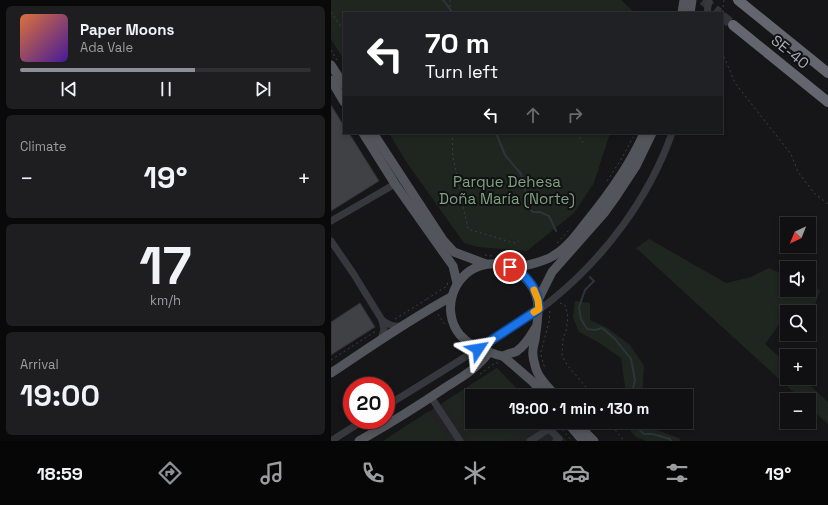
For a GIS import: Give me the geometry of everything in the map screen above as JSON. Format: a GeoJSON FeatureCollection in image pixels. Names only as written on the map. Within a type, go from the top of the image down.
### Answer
{"type":"FeatureCollection","features":[{"type":"Feature","properties":{"kind":"highway","name":"SE-40"},"geometry":{"type":"LineString","coordinates":[[738,0],[826,71]]}},
{"type":"Feature","properties":{"kind":"highway","name":"SE-40"},"geometry":{"type":"LineString","coordinates":[[733,25],[828,102]]}},
{"type":"Feature","properties":{"kind":"highway"},"geometry":{"type":"LineString","coordinates":[[815,92],[828,106]]}},
{"type":"Feature","properties":{"kind":"main road"},"geometry":{"type":"LineString","coordinates":[[686,8],[692,0]]}},
{"type":"Feature","properties":{"kind":"main road"},"geometry":{"type":"LineString","coordinates":[[331,64],[343,83]]}},
{"type":"Feature","properties":{"kind":"main road"},"geometry":{"type":"LineString","coordinates":[[331,80],[343,100]]}},
{"type":"Feature","properties":{"kind":"main road"},"geometry":{"type":"LineString","coordinates":[[364,134],[395,184],[453,266],[457,283]]}},
{"type":"Feature","properties":{"kind":"main road"},"geometry":{"type":"LineString","coordinates":[[374,134],[443,240],[454,252],[486,264]]}},
{"type":"Feature","properties":{"kind":"main road"},"geometry":{"type":"LineString","coordinates":[[515,269],[541,262],[561,251],[578,233],[609,193],[629,162],[643,134]]}},
{"type":"Feature","properties":{"kind":"main road"},"geometry":{"type":"LineString","coordinates":[[538,300],[552,272],[605,212],[615,198],[636,166],[652,134]]}},
{"type":"Feature","properties":{"kind":"main road"},"geometry":{"type":"LineString","coordinates":[[539,389],[533,382],[489,352],[478,349],[470,344],[460,335],[453,324],[450,310],[451,297],[457,283],[465,274],[475,268],[486,264],[498,264],[515,269],[528,280],[538,300],[539,309],[533,354],[536,371],[550,389]]}},
{"type":"Feature","properties":{"kind":"main road"},"geometry":{"type":"LineString","coordinates":[[331,373],[402,326],[451,297]]}},
{"type":"Feature","properties":{"kind":"main road"},"geometry":{"type":"LineString","coordinates":[[501,360],[518,350],[528,340],[536,327]]}},
{"type":"Feature","properties":{"kind":"main road"},"geometry":{"type":"LineString","coordinates":[[359,441],[379,430],[474,369],[489,352]]}},
{"type":"Feature","properties":{"kind":"main road"},"geometry":{"type":"LineString","coordinates":[[573,429],[583,441]]}},
{"type":"Feature","properties":{"kind":"main road"},"geometry":{"type":"LineString","coordinates":[[583,429],[594,441]]}},
{"type":"Feature","properties":{"kind":"street"},"geometry":{"type":"LineString","coordinates":[[707,12],[709,0]]}},
{"type":"Feature","properties":{"kind":"street"},"geometry":{"type":"LineString","coordinates":[[395,400],[466,357],[539,309],[551,300],[595,259],[632,212],[655,172],[672,134]]}},
{"type":"Feature","properties":{"kind":"street"},"geometry":{"type":"LineString","coordinates":[[331,221],[395,184]]}},
{"type":"Feature","properties":{"kind":"street"},"geometry":{"type":"LineString","coordinates":[[331,241],[384,323],[381,340]]}},
{"type":"Feature","properties":{"kind":"street"},"geometry":{"type":"LineString","coordinates":[[384,323],[402,326]]}},
{"type":"Feature","properties":{"kind":"street"},"geometry":{"type":"LineString","coordinates":[[431,397],[460,441]]}},
{"type":"Feature","properties":{"kind":"street"},"geometry":{"type":"LineString","coordinates":[[331,441],[350,429]]}},
{"type":"Feature","properties":{"kind":"street"},"geometry":{"type":"LineString","coordinates":[[530,441],[549,429],[559,439],[556,441]]}},
{"type":"Feature","properties":{"kind":"path"},"geometry":{"type":"LineString","coordinates":[[449,0],[450,12]]}},
{"type":"Feature","properties":{"kind":"path"},"geometry":{"type":"LineString","coordinates":[[723,12],[724,0]]}},
{"type":"Feature","properties":{"kind":"path"},"geometry":{"type":"LineString","coordinates":[[331,12],[343,30]]}},
{"type":"Feature","properties":{"kind":"path"},"geometry":{"type":"LineString","coordinates":[[723,54],[735,83],[791,154],[798,172],[815,194],[828,204]]}},
{"type":"Feature","properties":{"kind":"path"},"geometry":{"type":"LineString","coordinates":[[452,134],[453,157],[468,230],[514,244],[519,241]]}},
{"type":"Feature","properties":{"kind":"path"},"geometry":{"type":"LineString","coordinates":[[577,134],[585,145]]}},
{"type":"Feature","properties":{"kind":"path"},"geometry":{"type":"LineString","coordinates":[[607,181],[622,158],[634,134]]}},
{"type":"Feature","properties":{"kind":"path"},"geometry":{"type":"LineString","coordinates":[[555,245],[571,228]]}},
{"type":"Feature","properties":{"kind":"path"},"geometry":{"type":"LineString","coordinates":[[483,255],[525,258]]}},
{"type":"Feature","properties":{"kind":"path"},"geometry":{"type":"LineString","coordinates":[[331,360],[384,323],[447,286],[449,278]]}},
{"type":"Feature","properties":{"kind":"path"},"geometry":{"type":"LineString","coordinates":[[427,299],[446,326]]}},
{"type":"Feature","properties":{"kind":"path"},"geometry":{"type":"LineString","coordinates":[[546,374],[541,353],[549,322],[551,300],[565,304],[568,317],[563,339],[562,356],[568,366],[588,389]]}},
{"type":"Feature","properties":{"kind":"path"},"geometry":{"type":"LineString","coordinates":[[458,344],[466,357]]}},
{"type":"Feature","properties":{"kind":"path"},"geometry":{"type":"LineString","coordinates":[[474,369],[478,375],[501,360]]}},
{"type":"Feature","properties":{"kind":"path"},"geometry":{"type":"LineString","coordinates":[[562,429],[572,441]]}},
{"type":"Feature","properties":{"kind":"path"},"geometry":{"type":"LineString","coordinates":[[615,429],[624,441]]}},
{"type":"Feature","properties":{"kind":"shaded area"},"geometry":{"type":"Polygon","coordinates":[[[497,368],[517,389],[465,389],[465,429],[555,429],[567,441],[383,441],[497,368]]]}},
{"type":"Feature","properties":{"kind":"green space"},"geometry":{"type":"Polygon","coordinates":[[[331,0],[621,0],[633,11],[343,12],[343,58],[331,39],[331,0]]]}},
{"type":"Feature","properties":{"kind":"green space","name":"Parque Dehesa Doña María (Norte)"},"geometry":{"type":"Polygon","coordinates":[[[390,134],[610,134],[594,183],[574,213],[527,251],[478,247],[464,243],[405,160],[390,134]]]}},
{"type":"Feature","properties":{"kind":"green space"},"geometry":{"type":"Polygon","coordinates":[[[649,239],[726,283],[751,277],[769,268],[780,273],[780,297],[816,297],[816,288],[820,290],[815,305],[780,305],[780,324],[765,344],[780,358],[780,380],[636,248],[649,239]]]}},
{"type":"Feature","properties":{"kind":"green space"},"geometry":{"type":"Polygon","coordinates":[[[575,301],[590,303],[590,320],[607,328],[630,345],[644,366],[642,389],[625,389],[621,358],[598,342],[579,332],[573,317],[575,301]]]}},
{"type":"Feature","properties":{"kind":"green space"},"geometry":{"type":"Polygon","coordinates":[[[497,368],[516,389],[465,389],[465,429],[528,429],[509,441],[470,441],[444,402],[497,368]]]}},
{"type":"Feature","properties":{"kind":"green space"},"geometry":{"type":"Polygon","coordinates":[[[786,385],[810,385],[828,402],[828,424],[816,413],[816,393],[794,393],[786,385]]]}},
{"type":"Feature","properties":{"kind":"green space"},"geometry":{"type":"Polygon","coordinates":[[[429,411],[448,441],[383,441],[429,411]]]}},
{"type":"Feature","properties":{"kind":"green space"},"geometry":{"type":"Polygon","coordinates":[[[629,429],[654,429],[679,438],[681,441],[646,441],[636,437],[629,429]]]}},
{"type":"Feature","properties":{"kind":"building"},"geometry":{"type":"Polygon","coordinates":[[[331,105],[343,124],[343,134],[350,134],[379,181],[331,211],[331,105]]]}},
{"type":"Feature","properties":{"kind":"building"},"geometry":{"type":"Polygon","coordinates":[[[360,303],[375,327],[331,355],[331,322],[360,303]]]}},
{"type":"Feature","properties":{"kind":"waterway"},"geometry":{"type":"LineString","coordinates":[[443,0],[452,12]]}},
{"type":"Feature","properties":{"kind":"waterway"},"geometry":{"type":"LineString","coordinates":[[496,134],[505,155],[521,174],[530,209],[533,212],[540,212],[549,216],[556,231]]}},
{"type":"Feature","properties":{"kind":"waterway"},"geometry":{"type":"LineString","coordinates":[[590,277],[594,281],[585,290],[579,307],[581,319],[587,329],[595,330],[602,328],[615,339],[631,359],[635,380],[633,389]]}},
{"type":"Feature","properties":{"kind":"waterway"},"geometry":{"type":"LineString","coordinates":[[639,429],[644,434],[653,434],[670,439],[671,441]]}},
{"type":"Feature","properties":{"kind":"tunnel"},"geometry":{"type":"LineString","coordinates":[[703,0],[718,12]]}},
{"type":"Feature","properties":{"kind":"tunnel"},"geometry":{"type":"LineString","coordinates":[[723,17],[733,25]]}},
{"type":"Feature","properties":{"kind":"slow traffic"},"geometry":{"type":"LineString","coordinates":[[534,290],[538,300],[539,309],[534,312]]}},
{"type":"Feature","properties":{"kind":"route"},"geometry":{"type":"LineString","coordinates":[[478,349],[539,309],[538,300],[528,280],[515,269],[510,267]]}}]}
